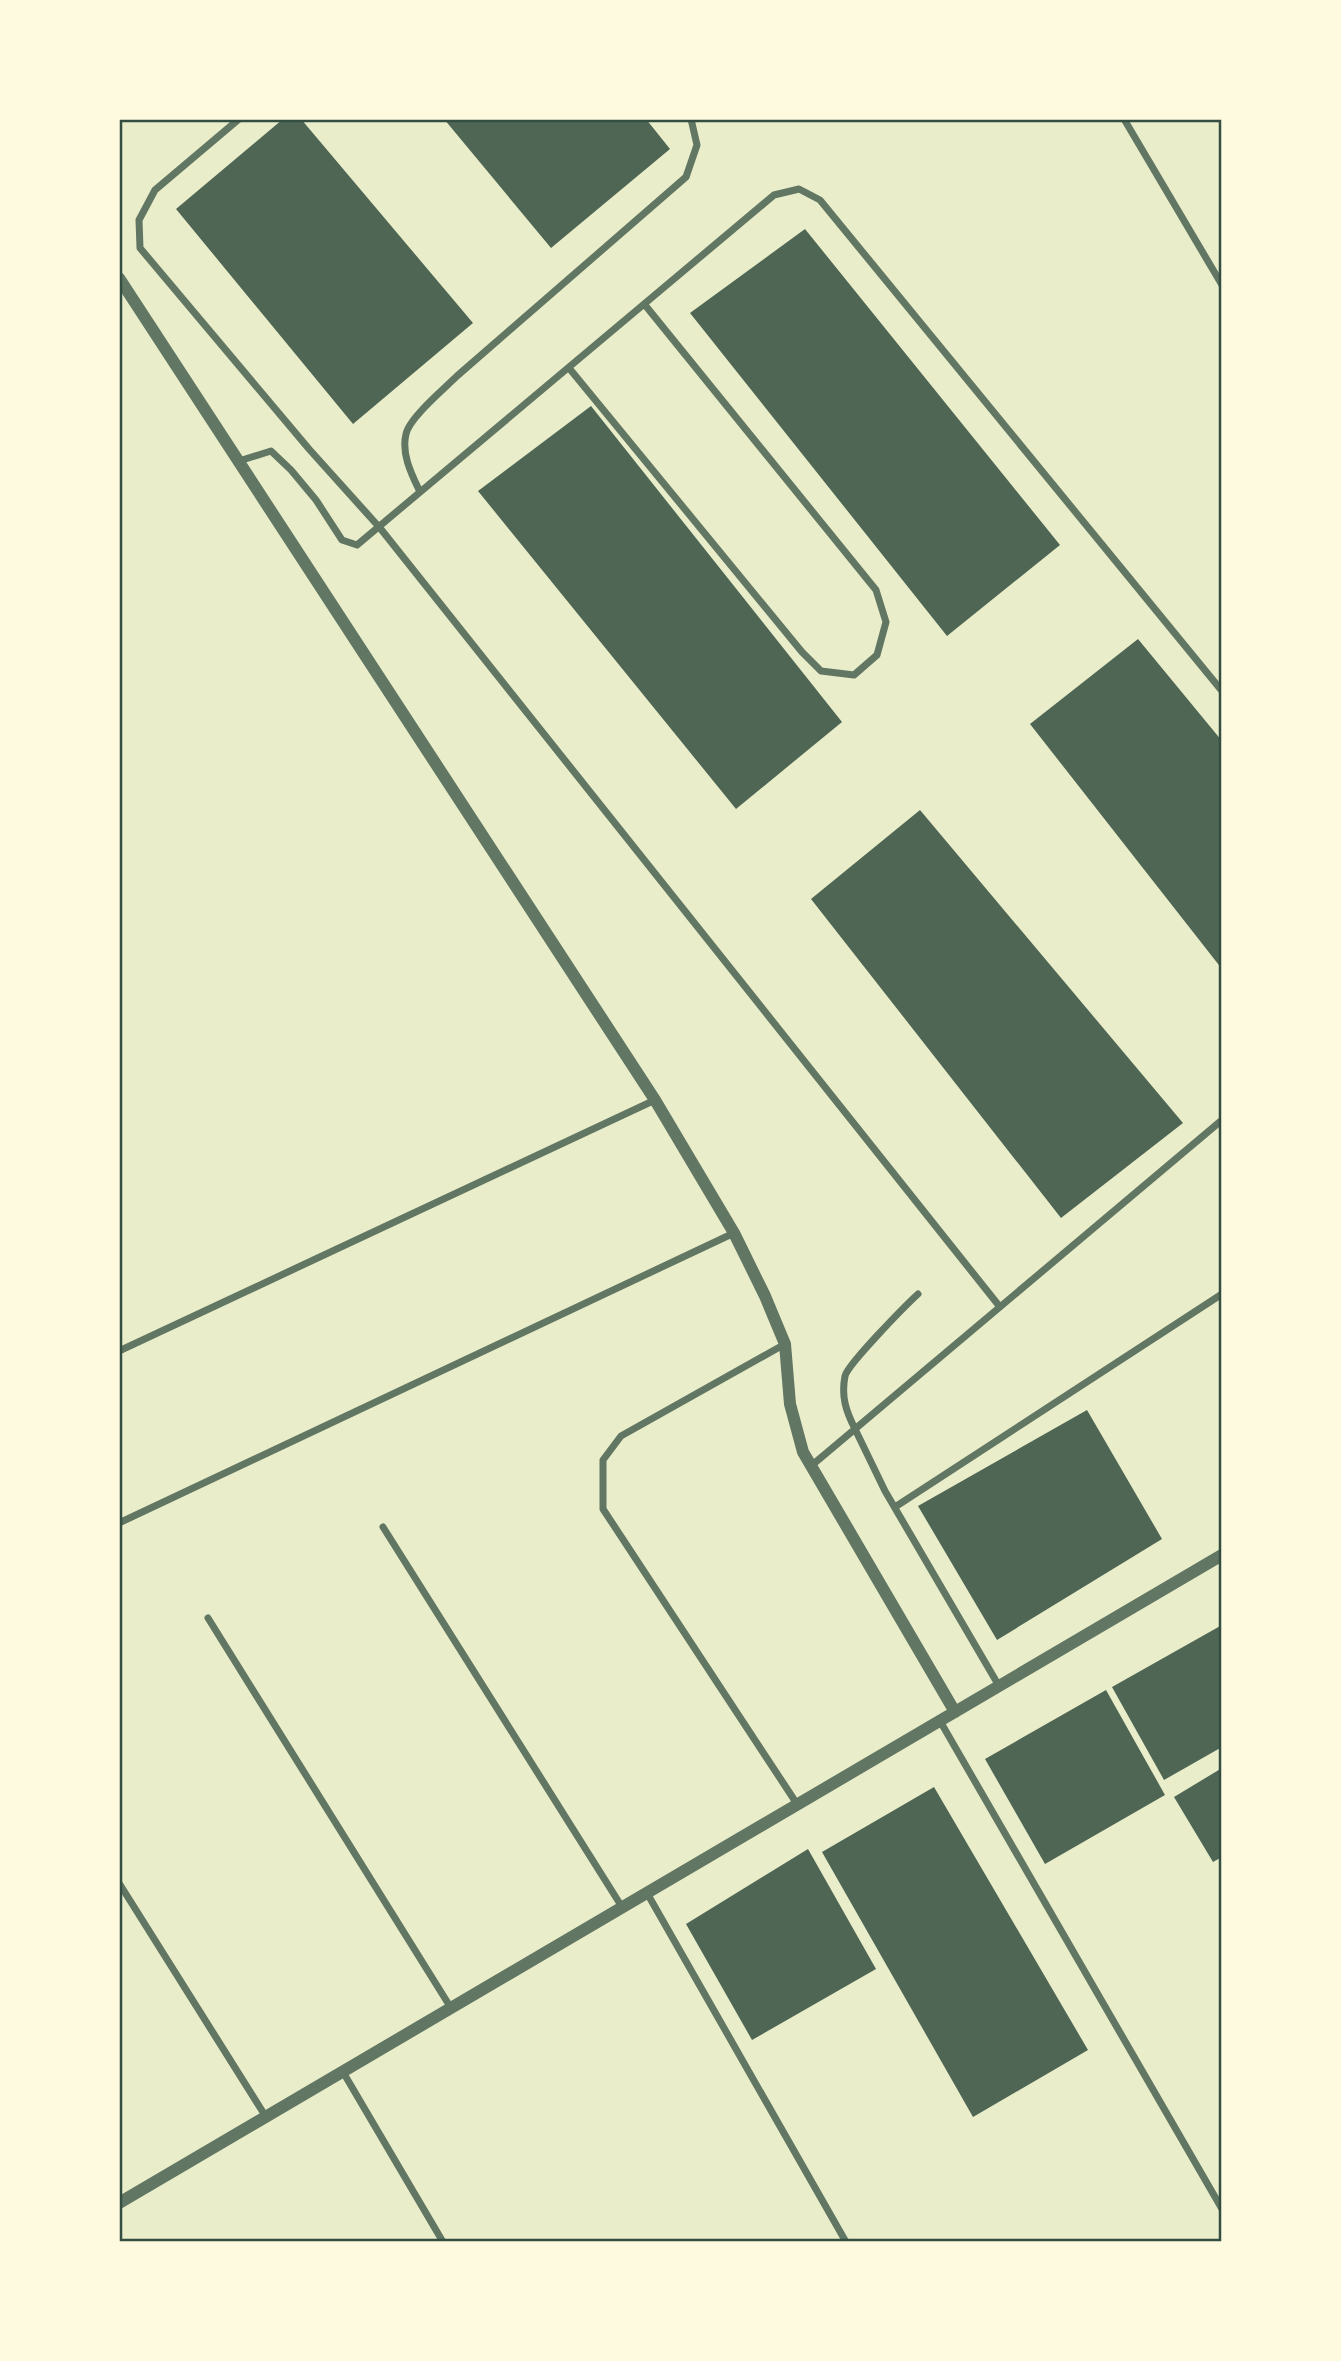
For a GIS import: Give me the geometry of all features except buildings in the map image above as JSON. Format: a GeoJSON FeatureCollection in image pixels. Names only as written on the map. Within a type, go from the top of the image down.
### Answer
{"type":"FeatureCollection","features":[{"type":"Feature","properties":{"kind":"street"},"geometry":{"type":"LineString","coordinates":[[239,119],[155,190],[139,220],[140,248],[309,449],[380,528],[1000,1307]]}},
{"type":"Feature","properties":{"kind":"street"},"geometry":{"type":"LineString","coordinates":[[420,492],[407,464],[405,433],[426,406],[457,376],[686,177],[697,145],[691,119]]}},
{"type":"Feature","properties":{"kind":"street"},"geometry":{"type":"LineString","coordinates":[[1124,119],[1222,285]]}},
{"type":"Feature","properties":{"kind":"street"},"geometry":{"type":"LineString","coordinates":[[239,461],[271,450],[316,499],[342,540],[357,545],[774,195],[799,189],[820,200],[1222,691]]}},
{"type":"Feature","properties":{"kind":"street"},"geometry":{"type":"LineString","coordinates":[[119,278],[655,1100],[734,1233],[785,1344],[790,1404],[803,1452],[955,1712]]}},
{"type":"Feature","properties":{"kind":"street"},"geometry":{"type":"LineString","coordinates":[[569,368],[802,652],[821,671],[854,675],[877,655],[886,622],[876,590],[645,305]]}},
{"type":"Feature","properties":{"kind":"street"},"geometry":{"type":"LineString","coordinates":[[119,1351],[655,1100]]}},
{"type":"Feature","properties":{"kind":"street"},"geometry":{"type":"LineString","coordinates":[[811,1466],[1222,1120]]}},
{"type":"Feature","properties":{"kind":"street"},"geometry":{"type":"LineString","coordinates":[[119,1523],[734,1233]]}},
{"type":"Feature","properties":{"kind":"street"},"geometry":{"type":"LineString","coordinates":[[918,1294],[845,1374],[843,1405],[894,1507],[999,1686]]}},
{"type":"Feature","properties":{"kind":"street"},"geometry":{"type":"LineString","coordinates":[[894,1507],[1222,1294]]}},
{"type":"Feature","properties":{"kind":"street"},"geometry":{"type":"LineString","coordinates":[[785,1344],[621,1436],[603,1460],[603,1509],[797,1804]]}},
{"type":"Feature","properties":{"kind":"street"},"geometry":{"type":"LineString","coordinates":[[383,1527],[622,1907]]}},
{"type":"Feature","properties":{"kind":"street"},"geometry":{"type":"LineString","coordinates":[[119,2203],[1222,1555]]}},
{"type":"Feature","properties":{"kind":"street"},"geometry":{"type":"LineString","coordinates":[[208,1618],[451,2008]]}},
{"type":"Feature","properties":{"kind":"street"},"geometry":{"type":"LineString","coordinates":[[940,1721],[1222,2209]]}},
{"type":"Feature","properties":{"kind":"street"},"geometry":{"type":"LineString","coordinates":[[119,1883],[266,2117]]}},
{"type":"Feature","properties":{"kind":"street"},"geometry":{"type":"LineString","coordinates":[[647,1893],[845,2242]]}},
{"type":"Feature","properties":{"kind":"street"},"geometry":{"type":"LineString","coordinates":[[343,2071],[443,2242]]}}]}
